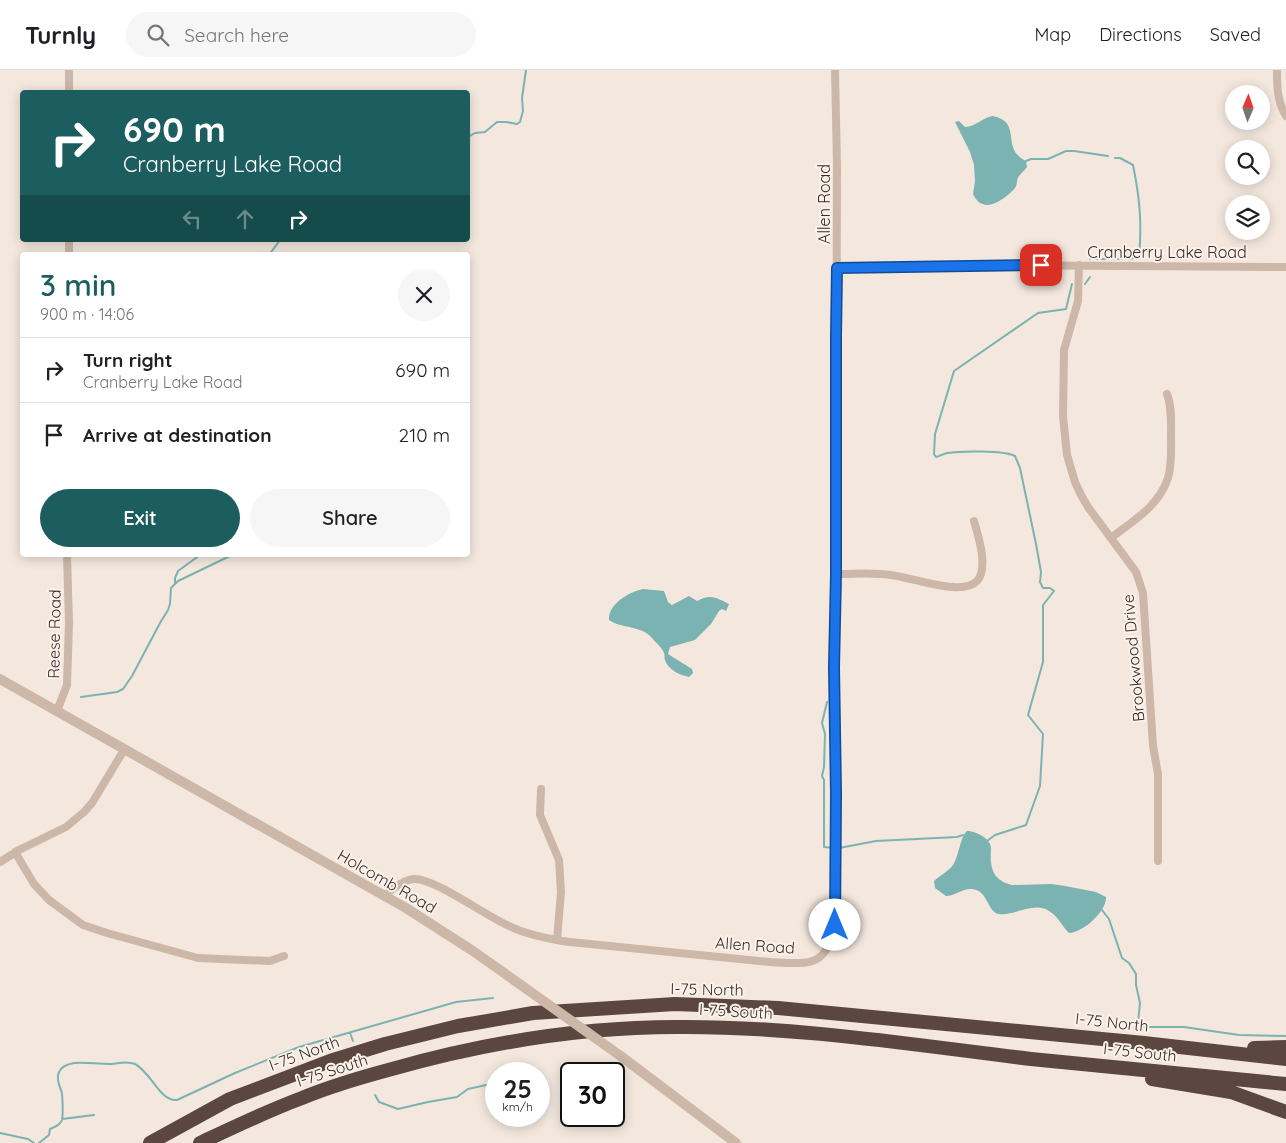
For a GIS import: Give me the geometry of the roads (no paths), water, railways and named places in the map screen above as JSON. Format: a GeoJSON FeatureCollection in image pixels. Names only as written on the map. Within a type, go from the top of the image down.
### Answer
{"type":"FeatureCollection","features":[{"type":"Feature","properties":{"kind":"highway","name":"I-75 North"},"geometry":{"type":"LineString","coordinates":[[150,1143],[230,1099],[330,1061],[385,1044],[458,1026],[533,1013],[675,1004],[778,1008],[1144,1043],[1286,1059]]}},
{"type":"Feature","properties":{"kind":"highway","name":"I-75 South"},"geometry":{"type":"LineString","coordinates":[[200,1143],[255,1116],[304,1096],[442,1055],[552,1035],[630,1028],[676,1026],[741,1028],[858,1038],[1286,1084]]}},
{"type":"Feature","properties":{"kind":"highway"},"geometry":{"type":"LineString","coordinates":[[1144,1043],[1177,1041],[1286,1048]]}},
{"type":"Feature","properties":{"kind":"highway"},"geometry":{"type":"LineString","coordinates":[[1031,1058],[1231,1092],[1286,1112]]}},
{"type":"Feature","properties":{"kind":"street"},"geometry":{"type":"LineString","coordinates":[[69,70],[69,90]]}},
{"type":"Feature","properties":{"kind":"street","name":"Allen Road"},"geometry":{"type":"LineString","coordinates":[[384,896],[407,881],[424,880],[505,924],[524,932],[557,940],[799,963],[816,960],[825,953],[832,942],[835,925],[836,794],[834,667],[837,268],[835,70]]}},
{"type":"Feature","properties":{"kind":"street"},"geometry":{"type":"LineString","coordinates":[[1277,70],[1280,107],[1286,116]]}},
{"type":"Feature","properties":{"kind":"street","name":"Cranberry Lake Road"},"geometry":{"type":"LineString","coordinates":[[837,268],[957,265],[1286,267]]}},
{"type":"Feature","properties":{"kind":"street","name":"Brookwood Drive"},"geometry":{"type":"LineString","coordinates":[[1079,265],[1078,301],[1064,350],[1065,440],[1067,455],[1075,482],[1088,507],[1136,572],[1143,593],[1153,746],[1158,774],[1158,861]]}},
{"type":"Feature","properties":{"kind":"street"},"geometry":{"type":"LineString","coordinates":[[1111,538],[1140,516],[1157,500],[1169,477],[1171,413],[1167,394]]}},
{"type":"Feature","properties":{"kind":"street"},"geometry":{"type":"LineString","coordinates":[[836,574],[890,575],[942,586],[967,586],[974,584],[980,576],[982,565],[980,542],[974,521]]}},
{"type":"Feature","properties":{"kind":"street","name":"Reese Road"},"geometry":{"type":"LineString","coordinates":[[57,711],[67,685],[69,623],[67,557]]}},
{"type":"Feature","properties":{"kind":"street","name":"Holcomb Road"},"geometry":{"type":"LineString","coordinates":[[0,679],[384,896],[473,951],[622,1057],[736,1143]]}},
{"type":"Feature","properties":{"kind":"street"},"geometry":{"type":"LineString","coordinates":[[0,862],[14,852],[66,827],[84,812],[92,803],[124,750]]}},
{"type":"Feature","properties":{"kind":"street"},"geometry":{"type":"LineString","coordinates":[[541,789],[540,816],[560,860],[561,892],[557,940]]}},
{"type":"Feature","properties":{"kind":"street"},"geometry":{"type":"LineString","coordinates":[[14,852],[34,884],[49,900],[83,925],[198,958],[270,960],[284,956]]}},
{"type":"Feature","properties":{"kind":"water"},"geometry":{"type":"Polygon","coordinates":[[[993,116],[1002,119],[1007,124],[1014,150],[1018,156],[1026,161],[1027,167],[1019,176],[1016,186],[1010,193],[1000,201],[988,205],[977,201],[973,194],[975,181],[974,165],[970,152],[955,122],[959,121],[965,127],[969,127],[993,116]]]}},
{"type":"Feature","properties":{"kind":"water"},"geometry":{"type":"Polygon","coordinates":[[[643,589],[664,591],[668,602],[672,605],[689,596],[697,601],[713,597],[729,604],[726,611],[722,609],[719,611],[711,624],[695,640],[670,647],[668,654],[692,669],[693,673],[689,677],[669,667],[662,649],[648,634],[609,620],[612,609],[620,600],[643,589]]]}},
{"type":"Feature","properties":{"kind":"water"},"geometry":{"type":"Polygon","coordinates":[[[967,831],[986,838],[991,848],[993,871],[1005,883],[1012,885],[1051,884],[1096,892],[1106,897],[1103,909],[1087,925],[1075,932],[1069,933],[1056,916],[1043,908],[1031,908],[999,914],[992,909],[977,890],[969,889],[946,896],[935,888],[934,881],[953,865],[967,831]]]}},
{"type":"Feature","properties":{"kind":"waterway"},"geometry":{"type":"LineString","coordinates":[[470,136],[475,133],[485,132],[497,122],[517,124],[520,122],[523,111],[522,98],[526,70]]}},
{"type":"Feature","properties":{"kind":"waterway"},"geometry":{"type":"LineString","coordinates":[[1026,161],[1031,159],[1048,159],[1066,151],[1108,156]]}},
{"type":"Feature","properties":{"kind":"waterway"},"geometry":{"type":"LineString","coordinates":[[1114,259],[1139,258],[1140,234],[1139,200],[1133,165],[1120,158],[1115,158]]}},
{"type":"Feature","properties":{"kind":"waterway"},"geometry":{"type":"LineString","coordinates":[[271,252],[279,242]]}},
{"type":"Feature","properties":{"kind":"waterway"},"geometry":{"type":"LineString","coordinates":[[1090,259],[1107,259]]}},
{"type":"Feature","properties":{"kind":"waterway"},"geometry":{"type":"LineString","coordinates":[[1085,284],[1090,277]]}},
{"type":"Feature","properties":{"kind":"waterway"},"geometry":{"type":"LineString","coordinates":[[987,841],[995,835],[1026,825],[1040,786],[1043,734],[1028,715],[1043,662],[1043,605],[1054,591],[1050,588],[1043,588],[1040,582],[1041,572],[1036,544],[1020,468],[1015,456],[971,451],[947,453],[936,457],[934,454],[935,434],[954,371],[1038,313],[1066,309],[1072,284]]}},
{"type":"Feature","properties":{"kind":"waterway"},"geometry":{"type":"LineString","coordinates":[[175,584],[178,571],[197,557]]}},
{"type":"Feature","properties":{"kind":"waterway"},"geometry":{"type":"LineString","coordinates":[[81,697],[117,692],[123,689],[168,610],[171,588],[178,581],[228,557]]}},
{"type":"Feature","properties":{"kind":"waterway"},"geometry":{"type":"LineString","coordinates":[[827,702],[822,723],[825,734],[822,776],[824,780],[824,847],[834,848]]}},
{"type":"Feature","properties":{"kind":"waterway"},"geometry":{"type":"LineString","coordinates":[[839,848],[876,841],[957,837],[963,835]]}},
{"type":"Feature","properties":{"kind":"waterway"},"geometry":{"type":"LineString","coordinates":[[1102,910],[1109,919],[1122,958],[1129,963],[1136,974],[1136,985],[1140,1003],[1138,1023],[1141,1027],[1184,1027],[1239,1035],[1286,1036]]}},
{"type":"Feature","properties":{"kind":"waterway"},"geometry":{"type":"LineString","coordinates":[[39,1143],[49,1135],[50,1129],[59,1125],[62,1120],[62,1092],[58,1076],[61,1069],[68,1064],[132,1063],[146,1073],[160,1092],[171,1099],[177,1100],[235,1073],[299,1047],[456,1002],[493,998]]}},
{"type":"Feature","properties":{"kind":"waterway"},"geometry":{"type":"LineString","coordinates":[[350,1033],[353,1041]]}},
{"type":"Feature","properties":{"kind":"waterway"},"geometry":{"type":"LineString","coordinates":[[375,1095],[379,1102],[398,1109],[457,1097],[468,1089],[485,1085]]}},
{"type":"Feature","properties":{"kind":"waterway"},"geometry":{"type":"LineString","coordinates":[[62,1119],[94,1115]]}},
{"type":"Feature","properties":{"kind":"waterway"},"geometry":{"type":"LineString","coordinates":[[0,1133],[28,1139],[34,1143]]}}]}
